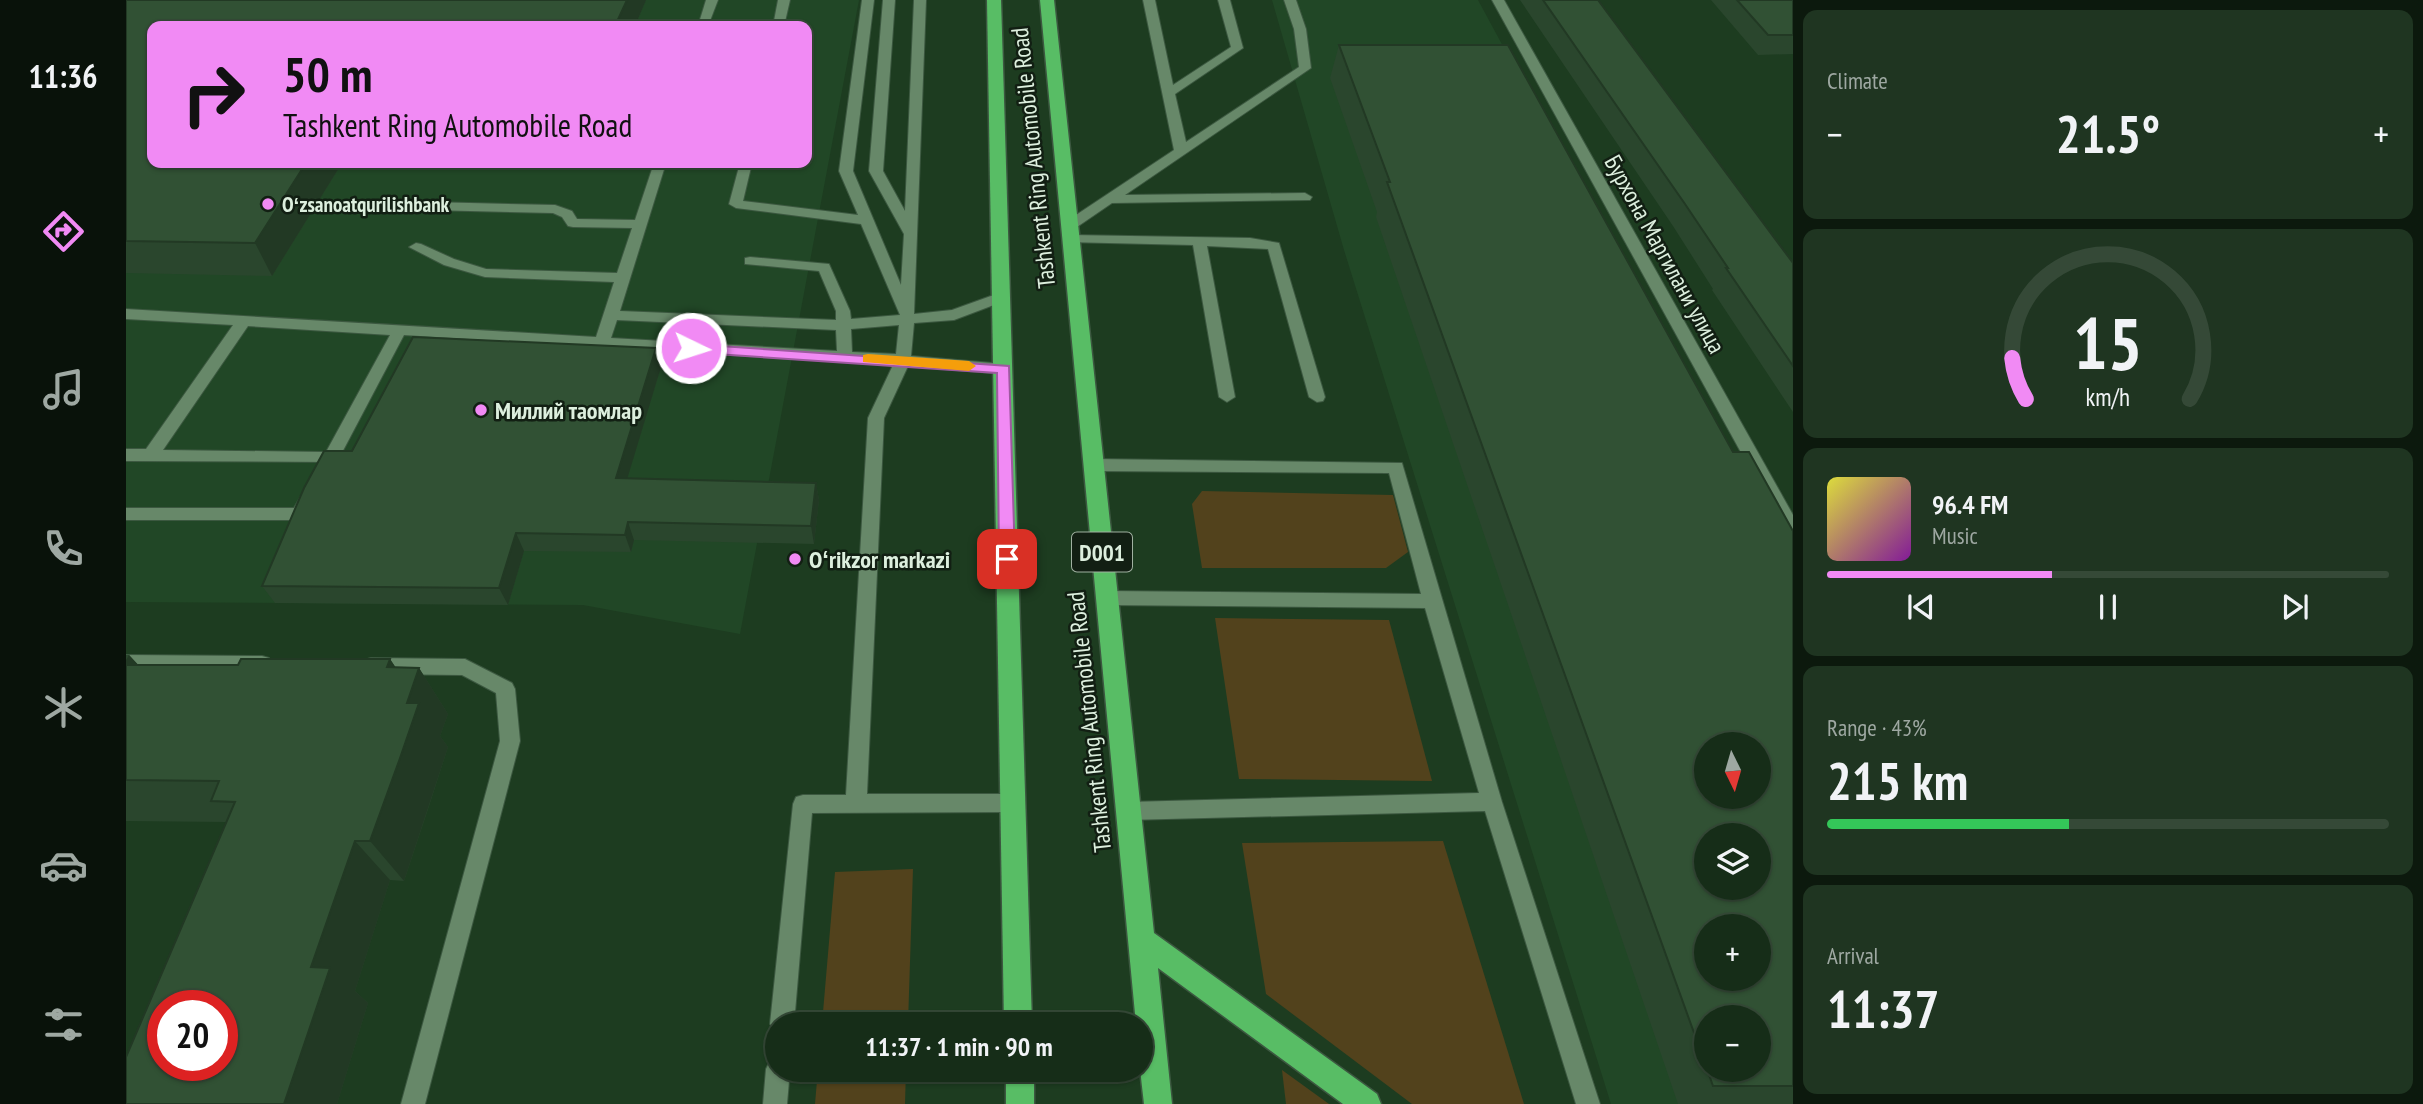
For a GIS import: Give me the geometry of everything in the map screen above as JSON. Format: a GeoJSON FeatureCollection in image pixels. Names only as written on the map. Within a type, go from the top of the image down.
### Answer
{"type":"FeatureCollection","features":[{"type":"Feature","properties":{"kind":"highway","name":"Tashkent Ring Automobile Road"},"geometry":{"type":"LineString","coordinates":[[994,0],[1018,1012]]}},
{"type":"Feature","properties":{"kind":"highway","name":"Tashkent Ring Automobile Road"},"geometry":{"type":"LineString","coordinates":[[1047,0],[1158,1104]]}},
{"type":"Feature","properties":{"kind":"highway"},"geometry":{"type":"LineString","coordinates":[[1141,940],[1367,1104]]}},
{"type":"Feature","properties":{"kind":"highway"},"geometry":{"type":"LineString","coordinates":[[1020,1082],[1020,1104]]}},
{"type":"Feature","properties":{"kind":"street"},"geometry":{"type":"LineString","coordinates":[[706,21],[712,0]]}},
{"type":"Feature","properties":{"kind":"street"},"geometry":{"type":"LineString","coordinates":[[779,21],[784,0]]}},
{"type":"Feature","properties":{"kind":"street"},"geometry":{"type":"LineString","coordinates":[[868,0],[846,171],[907,317]]}},
{"type":"Feature","properties":{"kind":"street"},"geometry":{"type":"LineString","coordinates":[[889,0],[876,171],[909,232]]}},
{"type":"Feature","properties":{"kind":"street"},"geometry":{"type":"LineString","coordinates":[[856,804],[876,418],[903,360],[907,317],[920,0]]}},
{"type":"Feature","properties":{"kind":"street"},"geometry":{"type":"LineString","coordinates":[[1149,0],[1181,151]]}},
{"type":"Feature","properties":{"kind":"street"},"geometry":{"type":"LineString","coordinates":[[1169,93],[1237,48],[1224,0]]}},
{"type":"Feature","properties":{"kind":"street"},"geometry":{"type":"LineString","coordinates":[[1070,233],[1109,199],[1305,68],[1300,29],[1290,0]]}},
{"type":"Feature","properties":{"kind":"street","name":"Бурхона Маргилани улица"},"geometry":{"type":"LineString","coordinates":[[1498,0],[1793,531]]}},
{"type":"Feature","properties":{"kind":"street"},"geometry":{"type":"LineString","coordinates":[[602,343],[658,168]]}},
{"type":"Feature","properties":{"kind":"street"},"geometry":{"type":"LineString","coordinates":[[745,168],[736,204],[869,221]]}},
{"type":"Feature","properties":{"kind":"street"},"geometry":{"type":"LineString","coordinates":[[1109,199],[1305,197]]}},
{"type":"Feature","properties":{"kind":"street"},"geometry":{"type":"LineString","coordinates":[[429,206],[555,209],[568,214],[573,223],[639,224]]}},
{"type":"Feature","properties":{"kind":"street"},"geometry":{"type":"LineString","coordinates":[[1070,233],[1199,242],[1250,242],[1274,246],[1317,397]]}},
{"type":"Feature","properties":{"kind":"street"},"geometry":{"type":"LineString","coordinates":[[1199,242],[1227,397]]}},
{"type":"Feature","properties":{"kind":"street"},"geometry":{"type":"LineString","coordinates":[[416,247],[449,262],[485,272],[621,278]]}},
{"type":"Feature","properties":{"kind":"street"},"geometry":{"type":"LineString","coordinates":[[750,261],[824,267],[844,311],[845,358]]}},
{"type":"Feature","properties":{"kind":"street"},"geometry":{"type":"LineString","coordinates":[[610,315],[844,325],[907,317],[954,315],[1002,297]]}},
{"type":"Feature","properties":{"kind":"street"},"geometry":{"type":"LineString","coordinates":[[128,317],[244,321],[903,360],[1004,369]]}},
{"type":"Feature","properties":{"kind":"street"},"geometry":{"type":"LineString","coordinates":[[152,455],[244,321]]}},
{"type":"Feature","properties":{"kind":"street"},"geometry":{"type":"LineString","coordinates":[[126,514],[299,514],[398,331]]}},
{"type":"Feature","properties":{"kind":"street"},"geometry":{"type":"LineString","coordinates":[[126,455],[331,458]]}},
{"type":"Feature","properties":{"kind":"street"},"geometry":{"type":"LineString","coordinates":[[1093,465],[1396,467],[1492,802],[1588,1104]]}},
{"type":"Feature","properties":{"kind":"street"},"geometry":{"type":"LineString","coordinates":[[1106,598],[1433,601]]}},
{"type":"Feature","properties":{"kind":"street"},"geometry":{"type":"LineString","coordinates":[[126,663],[275,665]]}},
{"type":"Feature","properties":{"kind":"street"},"geometry":{"type":"LineString","coordinates":[[357,666],[465,667],[505,689],[510,741],[413,1104]]}},
{"type":"Feature","properties":{"kind":"street"},"geometry":{"type":"LineString","coordinates":[[1128,811],[1492,802]]}},
{"type":"Feature","properties":{"kind":"street"},"geometry":{"type":"LineString","coordinates":[[783,1012],[803,804],[1012,803]]}},
{"type":"Feature","properties":{"kind":"street"},"geometry":{"type":"LineString","coordinates":[[775,1104],[777,1082]]}},
{"type":"Feature","properties":{"kind":"shaded area"},"geometry":{"type":"Polygon","coordinates":[[[126,0],[859,0],[740,634],[583,605],[126,602],[126,0]]]}},
{"type":"Feature","properties":{"kind":"shaded area"},"geometry":{"type":"Polygon","coordinates":[[[1272,0],[1478,0],[1793,582],[1793,1104],[1611,1104],[1344,250],[1272,0]]]}},
{"type":"Feature","properties":{"kind":"shaded area"},"geometry":{"type":"Polygon","coordinates":[[[1202,491],[1393,495],[1408,552],[1386,568],[1202,568],[1192,504],[1202,491]]]}},
{"type":"Feature","properties":{"kind":"shaded area"},"geometry":{"type":"Polygon","coordinates":[[[1215,618],[1389,620],[1432,781],[1239,779],[1215,618]]]}},
{"type":"Feature","properties":{"kind":"shaded area"},"geometry":{"type":"Polygon","coordinates":[[[1443,841],[1524,1104],[1412,1104],[1266,994],[1242,843],[1443,841]]]}},
{"type":"Feature","properties":{"kind":"shaded area"},"geometry":{"type":"Polygon","coordinates":[[[913,869],[908,1012],[823,1012],[835,872],[913,869]]]}},
{"type":"Feature","properties":{"kind":"shaded area"},"geometry":{"type":"Polygon","coordinates":[[[1282,1070],[1329,1104],[1286,1104],[1282,1070]]]}},
{"type":"Feature","properties":{"kind":"shaded area"},"geometry":{"type":"Polygon","coordinates":[[[817,1082],[906,1082],[905,1104],[815,1104],[817,1082]]]}},
{"type":"Feature","properties":{"kind":"building"},"geometry":{"type":"Polygon","coordinates":[[[126,0],[627,0],[617,21],[147,21],[147,168],[303,168],[255,243],[126,241],[126,0]]]}},
{"type":"Feature","properties":{"kind":"building"},"geometry":{"type":"Polygon","coordinates":[[[1543,0],[1598,0],[1793,263],[1793,366],[1685,204],[1543,0]]]}},
{"type":"Feature","properties":{"kind":"building"},"geometry":{"type":"Polygon","coordinates":[[[1737,0],[1793,0],[1793,35],[1768,35],[1737,0]]]}},
{"type":"Feature","properties":{"kind":"building"},"geometry":{"type":"Polygon","coordinates":[[[1339,45],[1508,45],[1733,452],[1749,452],[1793,531],[1793,1086],[1713,1086],[1712,1082],[1771,1082],[1771,1005],[1694,1005],[1694,1033],[1387,182],[1390,182],[1339,45]]]}},
{"type":"Feature","properties":{"kind":"building"},"geometry":{"type":"Polygon","coordinates":[[[413,337],[656,348],[616,478],[816,483],[811,526],[628,522],[625,535],[516,533],[499,588],[262,586],[304,488],[324,451],[352,451],[413,337]]]}},
{"type":"Feature","properties":{"kind":"building"},"geometry":{"type":"Polygon","coordinates":[[[241,659],[390,659],[387,667],[419,668],[407,703],[419,703],[399,761],[370,841],[355,841],[311,967],[330,968],[284,1104],[126,1104],[126,1057],[147,1008],[147,1081],[238,1081],[238,990],[155,990],[235,802],[211,801],[219,781],[126,780],[126,665],[238,665],[241,659]]]}},
{"type":"Feature","properties":{"kind":"slow traffic"},"geometry":{"type":"LineString","coordinates":[[868,359],[969,366]]}},
{"type":"Feature","properties":{"kind":"place","name":"Oʻzsanoatqurilishbank"},"geometry":{"type":"Point","coordinates":[268,204]}},
{"type":"Feature","properties":{"kind":"place","name":"Миллий таомлар"},"geometry":{"type":"Point","coordinates":[481,410]}},
{"type":"Feature","properties":{"kind":"place","name":"Oʻrikzor markazi"},"geometry":{"type":"Point","coordinates":[795,559]}},
{"type":"Feature","properties":{"kind":"route"},"geometry":{"type":"LineString","coordinates":[[691,348],[903,360],[1004,369],[1007,559]]}}]}
